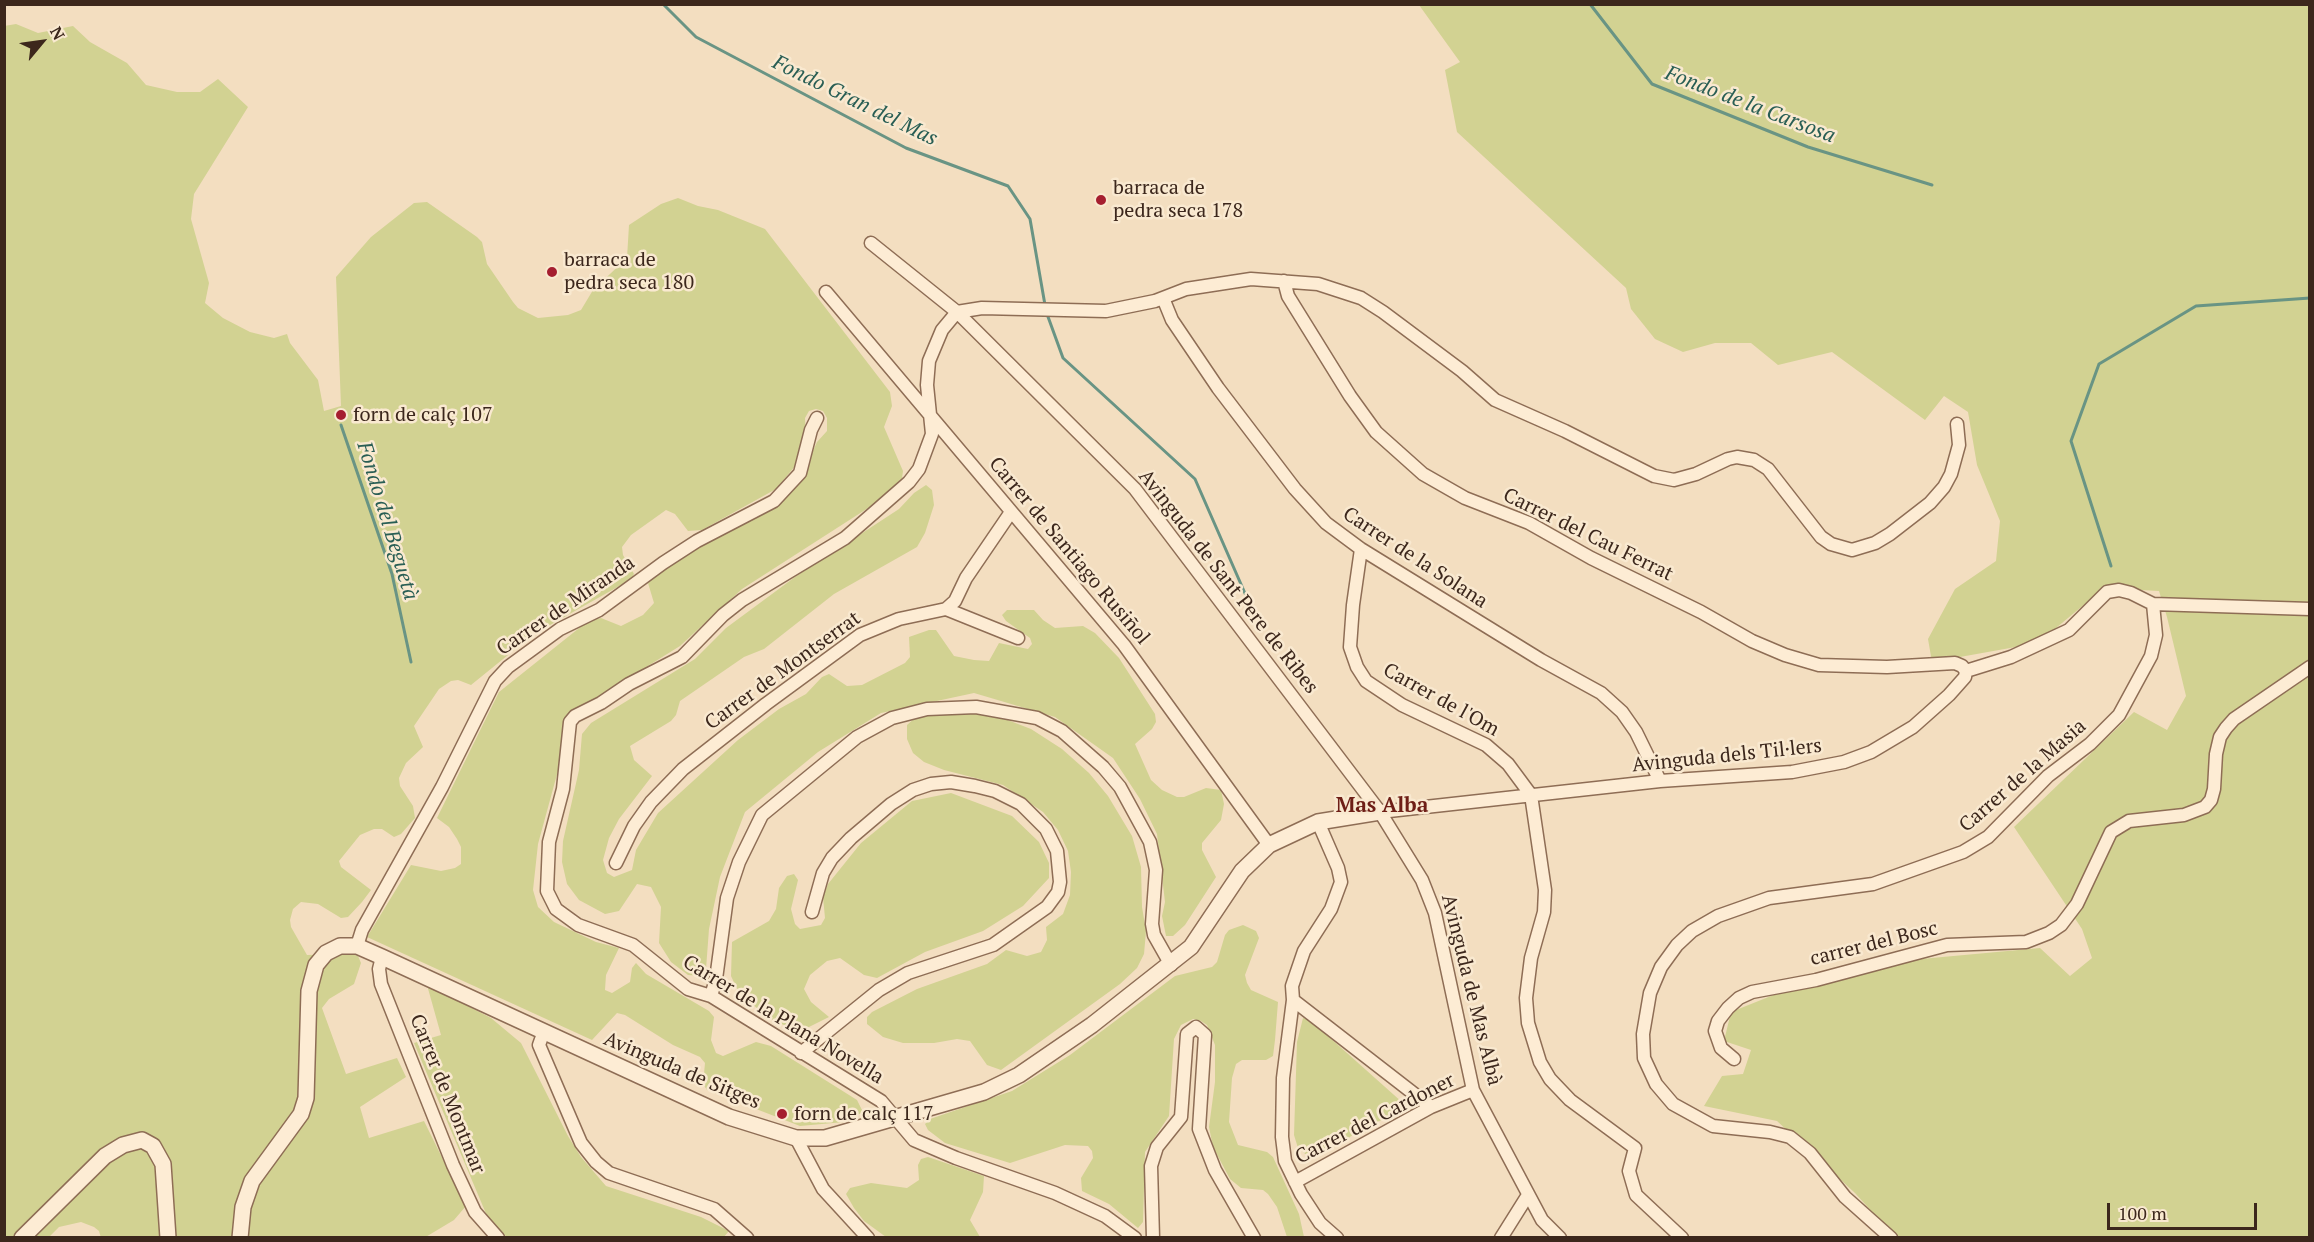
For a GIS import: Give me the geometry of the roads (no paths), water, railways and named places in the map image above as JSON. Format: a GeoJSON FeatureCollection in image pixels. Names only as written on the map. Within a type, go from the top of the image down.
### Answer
{"type":"FeatureCollection","features":[{"type":"Feature","properties":{"kind":"street","name":"Avinguda de Sant Pere de Ribes"},"geometry":{"type":"LineString","coordinates":[[872,243],[957,312],[1136,489],[1380,812]]}},
{"type":"Feature","properties":{"kind":"street"},"geometry":{"type":"LineString","coordinates":[[957,312],[982,308],[1106,311],[1163,298],[1185,289],[1230,281],[1284,280],[1318,284],[1360,298],[1405,327],[1495,400],[1565,431],[1654,476],[1674,480],[1696,474],[1728,459],[1737,457],[1754,460],[1768,469],[1821,537],[1841,548],[1852,550],[1875,543],[1930,503],[1951,474],[1959,445],[1957,424]]}},
{"type":"Feature","properties":{"kind":"street","name":"Carrer del Cau Ferrat"},"geometry":{"type":"LineString","coordinates":[[1284,280],[1288,297],[1350,396],[1376,432],[1423,474],[1465,498],[1529,523],[1591,558],[1752,641],[1785,654],[1819,665],[1877,667],[1955,663],[1962,666],[1965,671]]}},
{"type":"Feature","properties":{"kind":"street","name":"Carrer de Santiago Rusiñol"},"geometry":{"type":"LineString","coordinates":[[826,292],[1124,645],[1269,845]]}},
{"type":"Feature","properties":{"kind":"street","name":"Carrer de la Solana"},"geometry":{"type":"LineString","coordinates":[[1163,298],[1172,320],[1256,440],[1326,523],[1361,549],[1541,660],[1601,693],[1622,712],[1636,732],[1660,781]]}},
{"type":"Feature","properties":{"kind":"street","name":"Carrer de la Plana Novella"},"geometry":{"type":"LineString","coordinates":[[957,312],[942,330],[929,361],[927,385],[932,434],[919,469],[909,482],[859,527],[742,600],[723,615],[681,657],[628,684],[602,703],[575,716],[570,722],[563,789],[549,842],[546,877],[550,901],[556,909],[578,925],[633,945],[688,989],[711,996],[881,1101],[914,1140],[956,1158],[1055,1193],[1105,1216],[1135,1238]]}},
{"type":"Feature","properties":{"kind":"street","name":"Carrer de Miranda"},"geometry":{"type":"LineString","coordinates":[[357,946],[362,930],[442,787],[495,681],[508,668],[560,629],[599,610],[697,541],[774,501],[800,473],[811,430],[817,418]]}},
{"type":"Feature","properties":{"kind":"street"},"geometry":{"type":"LineString","coordinates":[[1011,512],[966,578],[955,600],[946,609],[1017,638]]}},
{"type":"Feature","properties":{"kind":"street","name":"Carrer de l'Om"},"geometry":{"type":"LineString","coordinates":[[1361,549],[1350,647],[1357,667],[1366,681],[1402,705],[1486,745],[1508,764],[1531,795],[1545,890],[1544,912],[1531,958],[1526,998],[1528,1023],[1534,1044],[1550,1079],[1570,1100],[1635,1148],[1629,1171],[1636,1195],[1682,1238]]}},
{"type":"Feature","properties":{"kind":"street"},"geometry":{"type":"LineString","coordinates":[[1965,671],[2011,657],[2069,630],[2108,592],[2119,590],[2153,604],[2310,609]]}},
{"type":"Feature","properties":{"kind":"street","name":"Carrer de la Masia"},"geometry":{"type":"LineString","coordinates":[[1891,1238],[1845,1197],[1810,1153],[1790,1137],[1770,1131],[1713,1126],[1673,1104],[1656,1084],[1645,1065],[1643,1034],[1650,993],[1661,967],[1684,938],[1708,921],[1768,898],[1873,884],[1963,852],[1988,837],[2048,776],[2090,744],[2119,715],[2151,656],[2156,634],[2153,604]]}},
{"type":"Feature","properties":{"kind":"street","name":"Carrer de Montserrat"},"geometry":{"type":"LineString","coordinates":[[616,863],[634,826],[651,802],[683,769],[747,718],[860,635],[899,619],[946,609]]}},
{"type":"Feature","properties":{"kind":"street","name":"carrer del Bosc"},"geometry":{"type":"LineString","coordinates":[[1734,1059],[1721,1048],[1715,1031],[1718,1021],[1728,1008],[1745,995],[1816,980],[1947,945],[2026,942],[2049,933],[2061,925],[2077,904],[2111,832],[2129,821],[2184,815],[2205,807],[2211,800],[2214,789],[2216,754],[2220,737],[2226,728],[2234,719],[2310,667]]}},
{"type":"Feature","properties":{"kind":"street","name":"Avinguda dels Til·lers"},"geometry":{"type":"LineString","coordinates":[[1531,795],[1660,781],[1792,772],[1844,762],[1871,752],[1913,727],[1949,695],[1965,677],[1965,671]]}},
{"type":"Feature","properties":{"kind":"street"},"geometry":{"type":"LineString","coordinates":[[711,996],[716,979],[727,898],[739,862],[762,815],[857,737],[892,718],[927,709],[976,707],[1037,718],[1062,731],[1103,766],[1120,787],[1150,842],[1156,870],[1152,924],[1154,935],[1171,964]]}},
{"type":"Feature","properties":{"kind":"street"},"geometry":{"type":"LineString","coordinates":[[801,1053],[879,990],[908,974],[993,945],[1047,907],[1058,892],[1060,882],[1057,851],[1041,823],[1021,804],[975,786],[951,782],[931,784],[913,790],[891,804],[851,838],[832,858],[823,873],[812,912]]}},
{"type":"Feature","properties":{"kind":"street","name":"Avinguda de Sitges"},"geometry":{"type":"LineString","coordinates":[[357,946],[703,1106],[796,1138],[825,1138],[984,1092],[1019,1075],[1048,1057],[1191,947],[1242,871],[1269,845],[1318,822],[1380,812],[1531,795]]}},
{"type":"Feature","properties":{"kind":"street","name":"Avinguda de Mas Albà"},"geometry":{"type":"LineString","coordinates":[[1380,812],[1422,880],[1435,913],[1473,1090],[1542,1220],[1560,1238]]}},
{"type":"Feature","properties":{"kind":"street"},"geometry":{"type":"LineString","coordinates":[[1318,822],[1338,868],[1341,882],[1331,909],[1311,938],[1297,967],[1292,986],[1293,1000],[1281,1112],[1286,1161],[1295,1182],[1320,1223],[1333,1236]]}},
{"type":"Feature","properties":{"kind":"street"},"geometry":{"type":"LineString","coordinates":[[240,1238],[243,1207],[252,1181],[301,1114],[306,1098],[309,991],[316,965],[326,953],[340,946],[357,946]]}},
{"type":"Feature","properties":{"kind":"street","name":"Carrer de Montmar"},"geometry":{"type":"LineString","coordinates":[[382,957],[379,969],[381,984],[453,1165],[475,1212],[498,1238]]}},
{"type":"Feature","properties":{"kind":"street"},"geometry":{"type":"LineString","coordinates":[[1293,1000],[1431,1107]]}},
{"type":"Feature","properties":{"kind":"street"},"geometry":{"type":"LineString","coordinates":[[1153,1238],[1151,1166],[1157,1147],[1181,1117],[1187,1034],[1196,1027],[1205,1035],[1198,1118],[1207,1152],[1254,1238]]}},
{"type":"Feature","properties":{"kind":"street"},"geometry":{"type":"LineString","coordinates":[[544,1031],[539,1045],[581,1143],[596,1162],[609,1173],[714,1209],[747,1238]]}},
{"type":"Feature","properties":{"kind":"street","name":"Carrer del Cardoner"},"geometry":{"type":"LineString","coordinates":[[1295,1182],[1431,1107],[1473,1090]]}},
{"type":"Feature","properties":{"kind":"street"},"geometry":{"type":"LineString","coordinates":[[1181,1117],[1198,1118]]}},
{"type":"Feature","properties":{"kind":"street"},"geometry":{"type":"LineString","coordinates":[[796,1138],[823,1189],[868,1238]]}},
{"type":"Feature","properties":{"kind":"street"},"geometry":{"type":"LineString","coordinates":[[22,1238],[105,1156],[123,1145],[142,1140],[153,1146],[164,1164],[168,1238]]}},
{"type":"Feature","properties":{"kind":"street"},"geometry":{"type":"LineString","coordinates":[[1502,1238],[1528,1195]]}},
{"type":"Feature","properties":{"kind":"waterway","name":"Fondo Gran del Mas"},"geometry":{"type":"LineString","coordinates":[[663,4],[696,37],[906,148],[1008,186],[1030,219],[1045,305]]}},
{"type":"Feature","properties":{"kind":"waterway","name":"Fondo de la Carsosa"},"geometry":{"type":"LineString","coordinates":[[1590,4],[1652,84],[1808,147],[1932,185]]}},
{"type":"Feature","properties":{"kind":"waterway"},"geometry":{"type":"LineString","coordinates":[[2111,566],[2071,441],[2099,364],[2196,306],[2310,298]]}},
{"type":"Feature","properties":{"kind":"waterway","name":"Fondo Gran del Mas"},"geometry":{"type":"LineString","coordinates":[[1047,314],[1063,358],[1195,479],[1254,614]]}},
{"type":"Feature","properties":{"kind":"waterway","name":"Fondo del Beguetà"},"geometry":{"type":"LineString","coordinates":[[341,425],[392,574],[411,662]]}},
{"type":"Feature","properties":{"kind":"place","name":"barraca de pedra seca 178"},"geometry":{"type":"Point","coordinates":[1101,200]}},
{"type":"Feature","properties":{"kind":"place","name":"barraca de pedra seca 180"},"geometry":{"type":"Point","coordinates":[552,272]}},
{"type":"Feature","properties":{"kind":"place","name":"forn de calç 107"},"geometry":{"type":"Point","coordinates":[341,415]}},
{"type":"Feature","properties":{"kind":"place","name":"forn de calç 117"},"geometry":{"type":"Point","coordinates":[782,1114]}},
{"type":"Feature","properties":{"kind":"district","name":"Mas Alba"},"geometry":{"type":"Point","coordinates":[1382,806]}}]}
